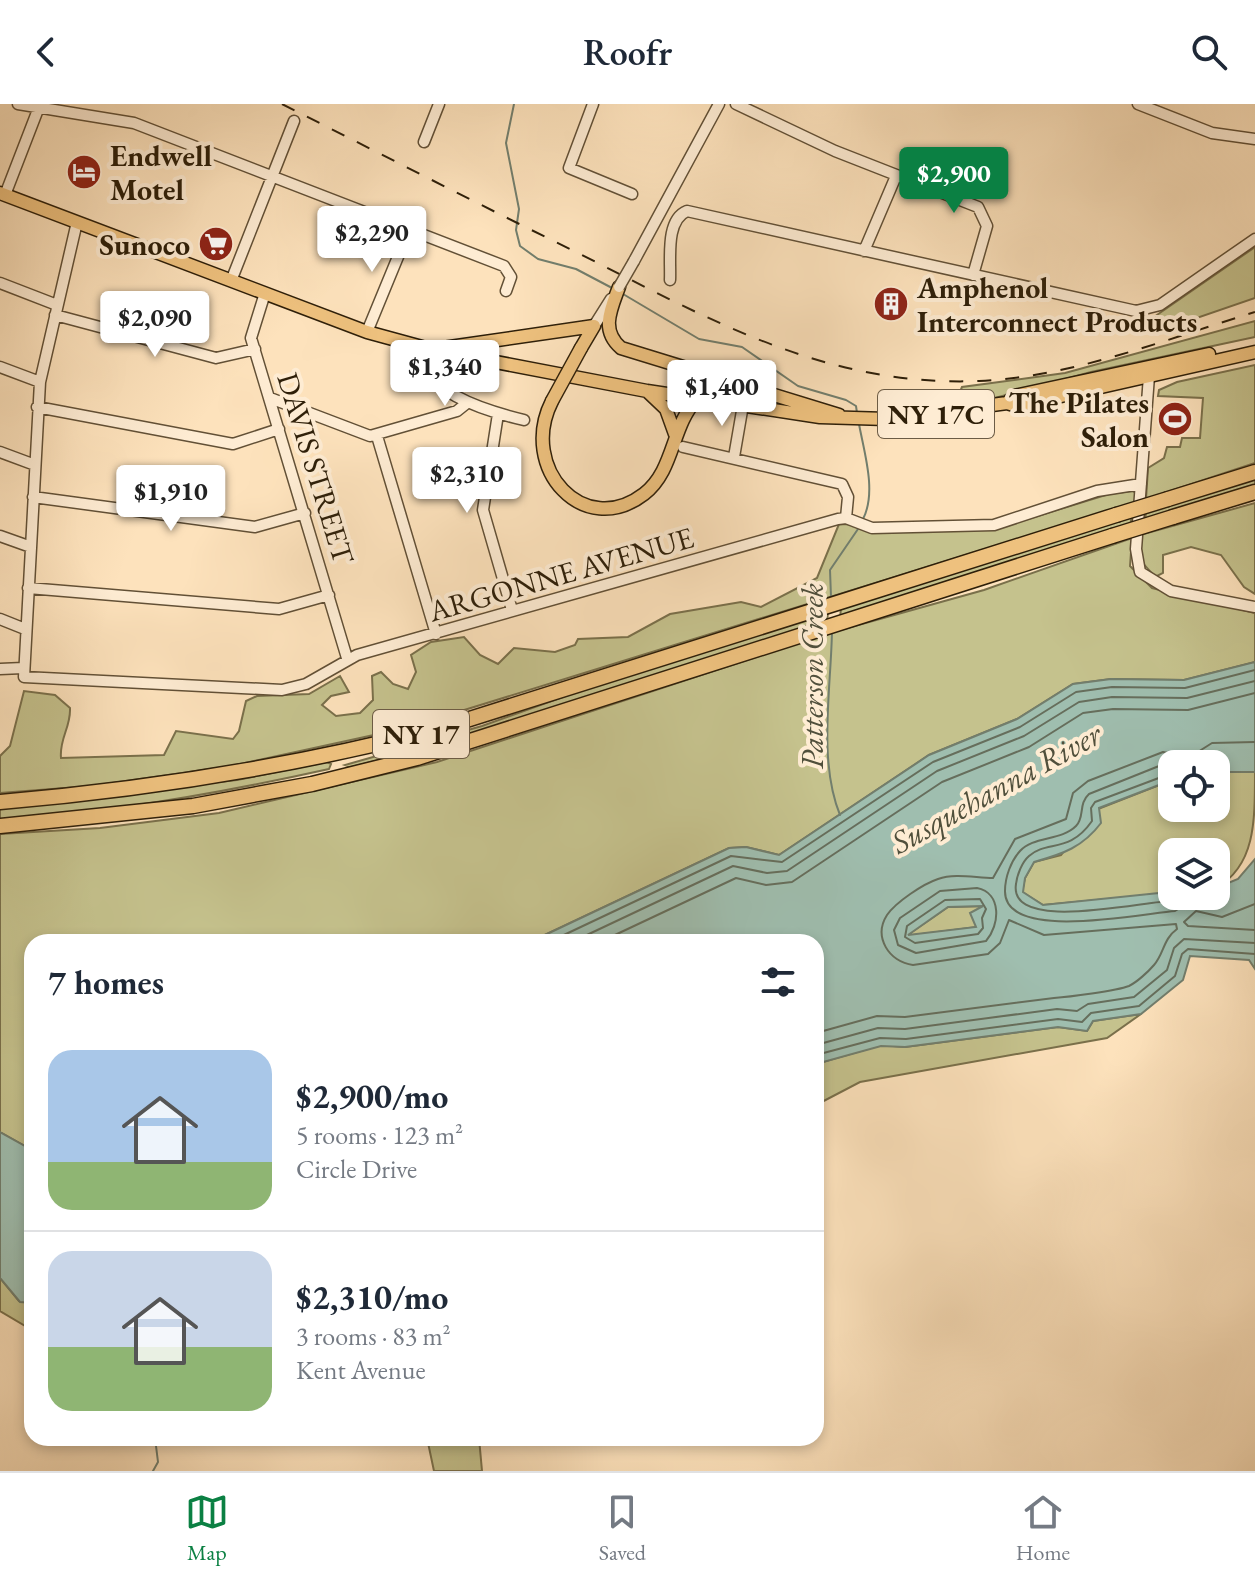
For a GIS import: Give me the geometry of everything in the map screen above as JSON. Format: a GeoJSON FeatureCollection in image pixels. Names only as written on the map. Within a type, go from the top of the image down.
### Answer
{"type":"FeatureCollection","features":[{"type":"Feature","properties":{"kind":"highway","name":"NY 17"},"geometry":{"type":"LineString","coordinates":[[0,802],[164,786],[360,750],[438,729],[1255,472]]}},
{"type":"Feature","properties":{"kind":"highway","name":"NY 17"},"geometry":{"type":"LineString","coordinates":[[0,826],[150,812],[312,784],[417,758],[1255,492]]}},
{"type":"Feature","properties":{"kind":"main road","name":"NY 17C"},"geometry":{"type":"LineString","coordinates":[[2,194],[367,332],[410,344],[647,391],[849,419],[948,413],[1007,403],[1017,406],[1255,352]]}},
{"type":"Feature","properties":{"kind":"main road"},"geometry":{"type":"LineString","coordinates":[[619,287],[608,311],[608,328],[612,340],[621,348],[849,419]]}},
{"type":"Feature","properties":{"kind":"main road"},"geometry":{"type":"LineString","coordinates":[[594,326],[552,401],[540,437],[545,464],[567,494],[594,505],[620,505],[647,491],[663,471],[683,414],[697,399]]}},
{"type":"Feature","properties":{"kind":"main road"},"geometry":{"type":"LineString","coordinates":[[433,350],[594,326]]}},
{"type":"Feature","properties":{"kind":"main road","name":"NY 17C"},"geometry":{"type":"LineString","coordinates":[[1007,403],[1014,396],[1255,344]]}},
{"type":"Feature","properties":{"kind":"main road"},"geometry":{"type":"LineString","coordinates":[[647,391],[666,409],[675,434]]}},
{"type":"Feature","properties":{"kind":"street"},"geometry":{"type":"LineString","coordinates":[[18,104],[134,123],[504,266],[511,277],[506,291]]}},
{"type":"Feature","properties":{"kind":"street"},"geometry":{"type":"LineString","coordinates":[[593,104],[569,168],[632,194]]}},
{"type":"Feature","properties":{"kind":"street"},"geometry":{"type":"LineString","coordinates":[[619,287],[719,104]]}},
{"type":"Feature","properties":{"kind":"street"},"geometry":{"type":"LineString","coordinates":[[736,104],[896,176],[973,204],[984,214],[985,239],[973,275]]}},
{"type":"Feature","properties":{"kind":"street"},"geometry":{"type":"LineString","coordinates":[[1138,104],[1212,133],[1255,139]]}},
{"type":"Feature","properties":{"kind":"street"},"geometry":{"type":"LineString","coordinates":[[424,142],[436,105]]}},
{"type":"Feature","properties":{"kind":"street"},"geometry":{"type":"LineString","coordinates":[[2,194],[39,107]]}},
{"type":"Feature","properties":{"kind":"street"},"geometry":{"type":"LineString","coordinates":[[231,281],[294,121]]}},
{"type":"Feature","properties":{"kind":"street"},"geometry":{"type":"LineString","coordinates":[[864,251],[896,176]]}},
{"type":"Feature","properties":{"kind":"street"},"geometry":{"type":"LineString","coordinates":[[670,280],[672,236],[679,216],[687,211],[1136,311],[1160,305],[1255,239]]}},
{"type":"Feature","properties":{"kind":"street"},"geometry":{"type":"LineString","coordinates":[[23,668],[40,382],[77,222]]}},
{"type":"Feature","properties":{"kind":"street"},"geometry":{"type":"LineString","coordinates":[[367,332],[409,230]]}},
{"type":"Feature","properties":{"kind":"street"},"geometry":{"type":"LineString","coordinates":[[0,283],[56,310],[216,358],[255,349]]}},
{"type":"Feature","properties":{"kind":"street","name":"DAVIS STREET"},"geometry":{"type":"LineString","coordinates":[[265,293],[250,333],[347,658]]}},
{"type":"Feature","properties":{"kind":"street"},"geometry":{"type":"LineString","coordinates":[[594,326],[608,311]]}},
{"type":"Feature","properties":{"kind":"street"},"geometry":{"type":"LineString","coordinates":[[410,344],[418,364],[467,403],[524,420]]}},
{"type":"Feature","properties":{"kind":"street"},"geometry":{"type":"LineString","coordinates":[[0,367],[40,382]]}},
{"type":"Feature","properties":{"kind":"street"},"geometry":{"type":"LineString","coordinates":[[1149,376],[1136,549],[1140,572],[1171,591],[1255,607]]}},
{"type":"Feature","properties":{"kind":"street"},"geometry":{"type":"LineString","coordinates":[[270,398],[377,436],[457,411],[467,403]]}},
{"type":"Feature","properties":{"kind":"street"},"geometry":{"type":"LineString","coordinates":[[734,457],[743,405]]}},
{"type":"Feature","properties":{"kind":"street"},"geometry":{"type":"LineString","coordinates":[[37,407],[233,444],[279,429]]}},
{"type":"Feature","properties":{"kind":"street"},"geometry":{"type":"LineString","coordinates":[[498,414],[483,510],[512,610]]}},
{"type":"Feature","properties":{"kind":"street"},"geometry":{"type":"LineString","coordinates":[[377,436],[436,634]]}},
{"type":"Feature","properties":{"kind":"street"},"geometry":{"type":"LineString","coordinates":[[683,447],[845,486],[846,518]]}},
{"type":"Feature","properties":{"kind":"street"},"geometry":{"type":"LineString","coordinates":[[0,452],[35,465]]}},
{"type":"Feature","properties":{"kind":"street","name":"ARGONNE AVENUE"},"geometry":{"type":"LineString","coordinates":[[0,669],[23,668],[24,677],[29,678],[282,690],[306,684],[347,658],[846,518],[872,528],[994,525],[1097,491],[1141,484]]}},
{"type":"Feature","properties":{"kind":"street"},"geometry":{"type":"LineString","coordinates":[[33,497],[255,527],[305,513]]}},
{"type":"Feature","properties":{"kind":"street"},"geometry":{"type":"LineString","coordinates":[[0,536],[31,547]]}},
{"type":"Feature","properties":{"kind":"street"},"geometry":{"type":"LineString","coordinates":[[28,588],[279,609],[329,595]]}},
{"type":"Feature","properties":{"kind":"street"},"geometry":{"type":"LineString","coordinates":[[0,619],[25,629]]}},
{"type":"Feature","properties":{"kind":"shaded area"},"geometry":{"type":"Polygon","coordinates":[[[1255,247],[1255,298],[1159,331],[1141,326],[1255,247]]]}},
{"type":"Feature","properties":{"kind":"shaded area"},"geometry":{"type":"Polygon","coordinates":[[[1255,321],[1255,337],[1091,372],[980,402],[965,400],[959,394],[962,387],[1065,373],[1255,321]]]}},
{"type":"Feature","properties":{"kind":"shaded area"},"geometry":{"type":"Polygon","coordinates":[[[1255,365],[1255,463],[1146,499],[1148,468],[1164,458],[1167,447],[1180,447],[1182,438],[1200,438],[1203,398],[1158,396],[1159,390],[1177,382],[1255,365]]]}},
{"type":"Feature","properties":{"kind":"shaded area"},"geometry":{"type":"Polygon","coordinates":[[[1255,477],[1255,486],[1145,523],[1146,510],[1255,477]]]}},
{"type":"Feature","properties":{"kind":"shaded area"},"geometry":{"type":"Polygon","coordinates":[[[1137,493],[1134,503],[406,728],[231,766],[91,786],[0,793],[0,756],[10,746],[24,691],[55,695],[70,708],[61,758],[164,755],[176,731],[233,739],[239,731],[246,701],[257,696],[309,694],[340,676],[349,692],[331,696],[322,705],[336,716],[360,713],[373,700],[372,676],[381,672],[393,684],[408,689],[416,672],[411,655],[431,642],[464,637],[480,655],[498,664],[514,648],[555,652],[575,645],[578,639],[628,637],[670,614],[741,602],[761,607],[817,578],[839,524],[1002,527],[1109,494],[1137,493]]]}},
{"type":"Feature","properties":{"kind":"shaded area"},"geometry":{"type":"Polygon","coordinates":[[[1255,503],[1255,594],[1244,587],[1221,555],[1191,547],[1163,555],[1163,573],[1155,577],[1139,559],[1140,535],[1255,503]]]}},
{"type":"Feature","properties":{"kind":"shaded area"},"geometry":{"type":"Polygon","coordinates":[[[1132,514],[1130,528],[840,618],[841,608],[1132,514]]]}},
{"type":"Feature","properties":{"kind":"shaded area"},"geometry":{"type":"Polygon","coordinates":[[[1132,538],[1130,566],[1152,588],[1255,613],[1255,662],[1184,680],[1111,679],[1073,684],[1017,719],[929,755],[779,855],[746,847],[729,848],[547,934],[24,934],[24,1146],[0,1132],[0,834],[100,828],[219,813],[437,762],[826,634],[984,590],[1132,538]]]}},
{"type":"Feature","properties":{"kind":"shaded area"},"geometry":{"type":"Polygon","coordinates":[[[828,612],[827,622],[450,742],[351,767],[345,765],[482,726],[574,693],[828,612]]]}},
{"type":"Feature","properties":{"kind":"shaded area"},"geometry":{"type":"Polygon","coordinates":[[[327,762],[331,764],[329,769],[207,794],[124,807],[0,820],[0,806],[237,780],[327,762]]]}},
{"type":"Feature","properties":{"kind":"shaded area"},"geometry":{"type":"Polygon","coordinates":[[[1230,772],[1255,772],[1250,841],[1239,868],[1230,878],[1230,838],[1158,838],[1158,894],[1043,905],[1022,892],[1025,878],[1034,862],[1061,855],[1098,809],[1158,785],[1158,822],[1230,822],[1230,772]]]}},
{"type":"Feature","properties":{"kind":"shaded area"},"geometry":{"type":"Polygon","coordinates":[[[986,906],[977,927],[906,936],[948,907],[986,906]]]}},
{"type":"Feature","properties":{"kind":"shaded area"},"geometry":{"type":"Polygon","coordinates":[[[1141,1014],[1107,1038],[860,1082],[824,1101],[824,1062],[881,1045],[905,1047],[1058,1027],[1087,1031],[1093,1021],[1141,1014]]]}},
{"type":"Feature","properties":{"kind":"shaded area"},"geometry":{"type":"Polygon","coordinates":[[[0,1278],[19,1301],[24,1302],[24,1325],[0,1311],[0,1278]]]}},
{"type":"Feature","properties":{"kind":"shaded area"},"geometry":{"type":"Polygon","coordinates":[[[429,1446],[480,1446],[482,1471],[434,1471],[429,1446]]]}},
{"type":"Feature","properties":{"kind":"water","name":"Susquehanna River"},"geometry":{"type":"Polygon","coordinates":[[[1255,662],[1255,772],[1230,772],[1230,750],[1158,750],[1158,785],[1099,808],[1101,823],[1080,844],[1034,862],[1025,878],[1023,892],[1043,905],[1158,893],[1158,910],[1230,910],[1230,882],[1238,879],[1255,859],[1255,969],[1249,960],[1190,956],[1183,980],[1141,1014],[1093,1021],[1087,1031],[1058,1027],[905,1047],[881,1046],[824,1062],[824,934],[547,934],[729,848],[746,847],[779,855],[929,755],[1017,719],[1073,684],[1111,679],[1184,680],[1255,662]],[[983,906],[948,907],[908,935],[976,927],[970,913],[983,906]]]}},
{"type":"Feature","properties":{"kind":"water"},"geometry":{"type":"Polygon","coordinates":[[[0,1132],[24,1146],[24,1302],[20,1302],[0,1278],[0,1132]]]}},
{"type":"Feature","properties":{"kind":"waterway","name":"Patterson Creek"},"geometry":{"type":"LineString","coordinates":[[514,104],[506,143],[519,209],[516,230],[520,246],[538,259],[576,269],[614,289]]}},
{"type":"Feature","properties":{"kind":"waterway","name":"Patterson Creek"},"geometry":{"type":"LineString","coordinates":[[623,294],[699,339],[742,347],[798,386],[846,400],[856,406],[857,413]]}},
{"type":"Feature","properties":{"kind":"waterway","name":"Patterson Creek"},"geometry":{"type":"LineString","coordinates":[[859,424],[869,484],[863,519]]}},
{"type":"Feature","properties":{"kind":"waterway","name":"Patterson Creek"},"geometry":{"type":"LineString","coordinates":[[831,597],[830,570],[858,529]]}},
{"type":"Feature","properties":{"kind":"waterway","name":"Patterson Creek"},"geometry":{"type":"LineString","coordinates":[[832,631],[827,724],[829,772],[840,815]]}},
{"type":"Feature","properties":{"kind":"waterway"},"geometry":{"type":"LineString","coordinates":[[153,1471],[158,1462],[156,1446]]}},
{"type":"Feature","properties":{"kind":"railway"},"geometry":{"type":"LineString","coordinates":[[282,104],[724,325],[820,361],[871,373],[924,380],[1014,378],[1084,365],[1255,312]]}},
{"type":"Feature","properties":{"kind":"place","name":"Endwell Motel"},"geometry":{"type":"Point","coordinates":[84,172]}},
{"type":"Feature","properties":{"kind":"place","name":"Sunoco"},"geometry":{"type":"Point","coordinates":[216,244]}},
{"type":"Feature","properties":{"kind":"place","name":"Amphenol Interconnect Products"},"geometry":{"type":"Point","coordinates":[891,304]}},
{"type":"Feature","properties":{"kind":"place","name":"The Pilates Salon"},"geometry":{"type":"Point","coordinates":[1175,419]}}]}
